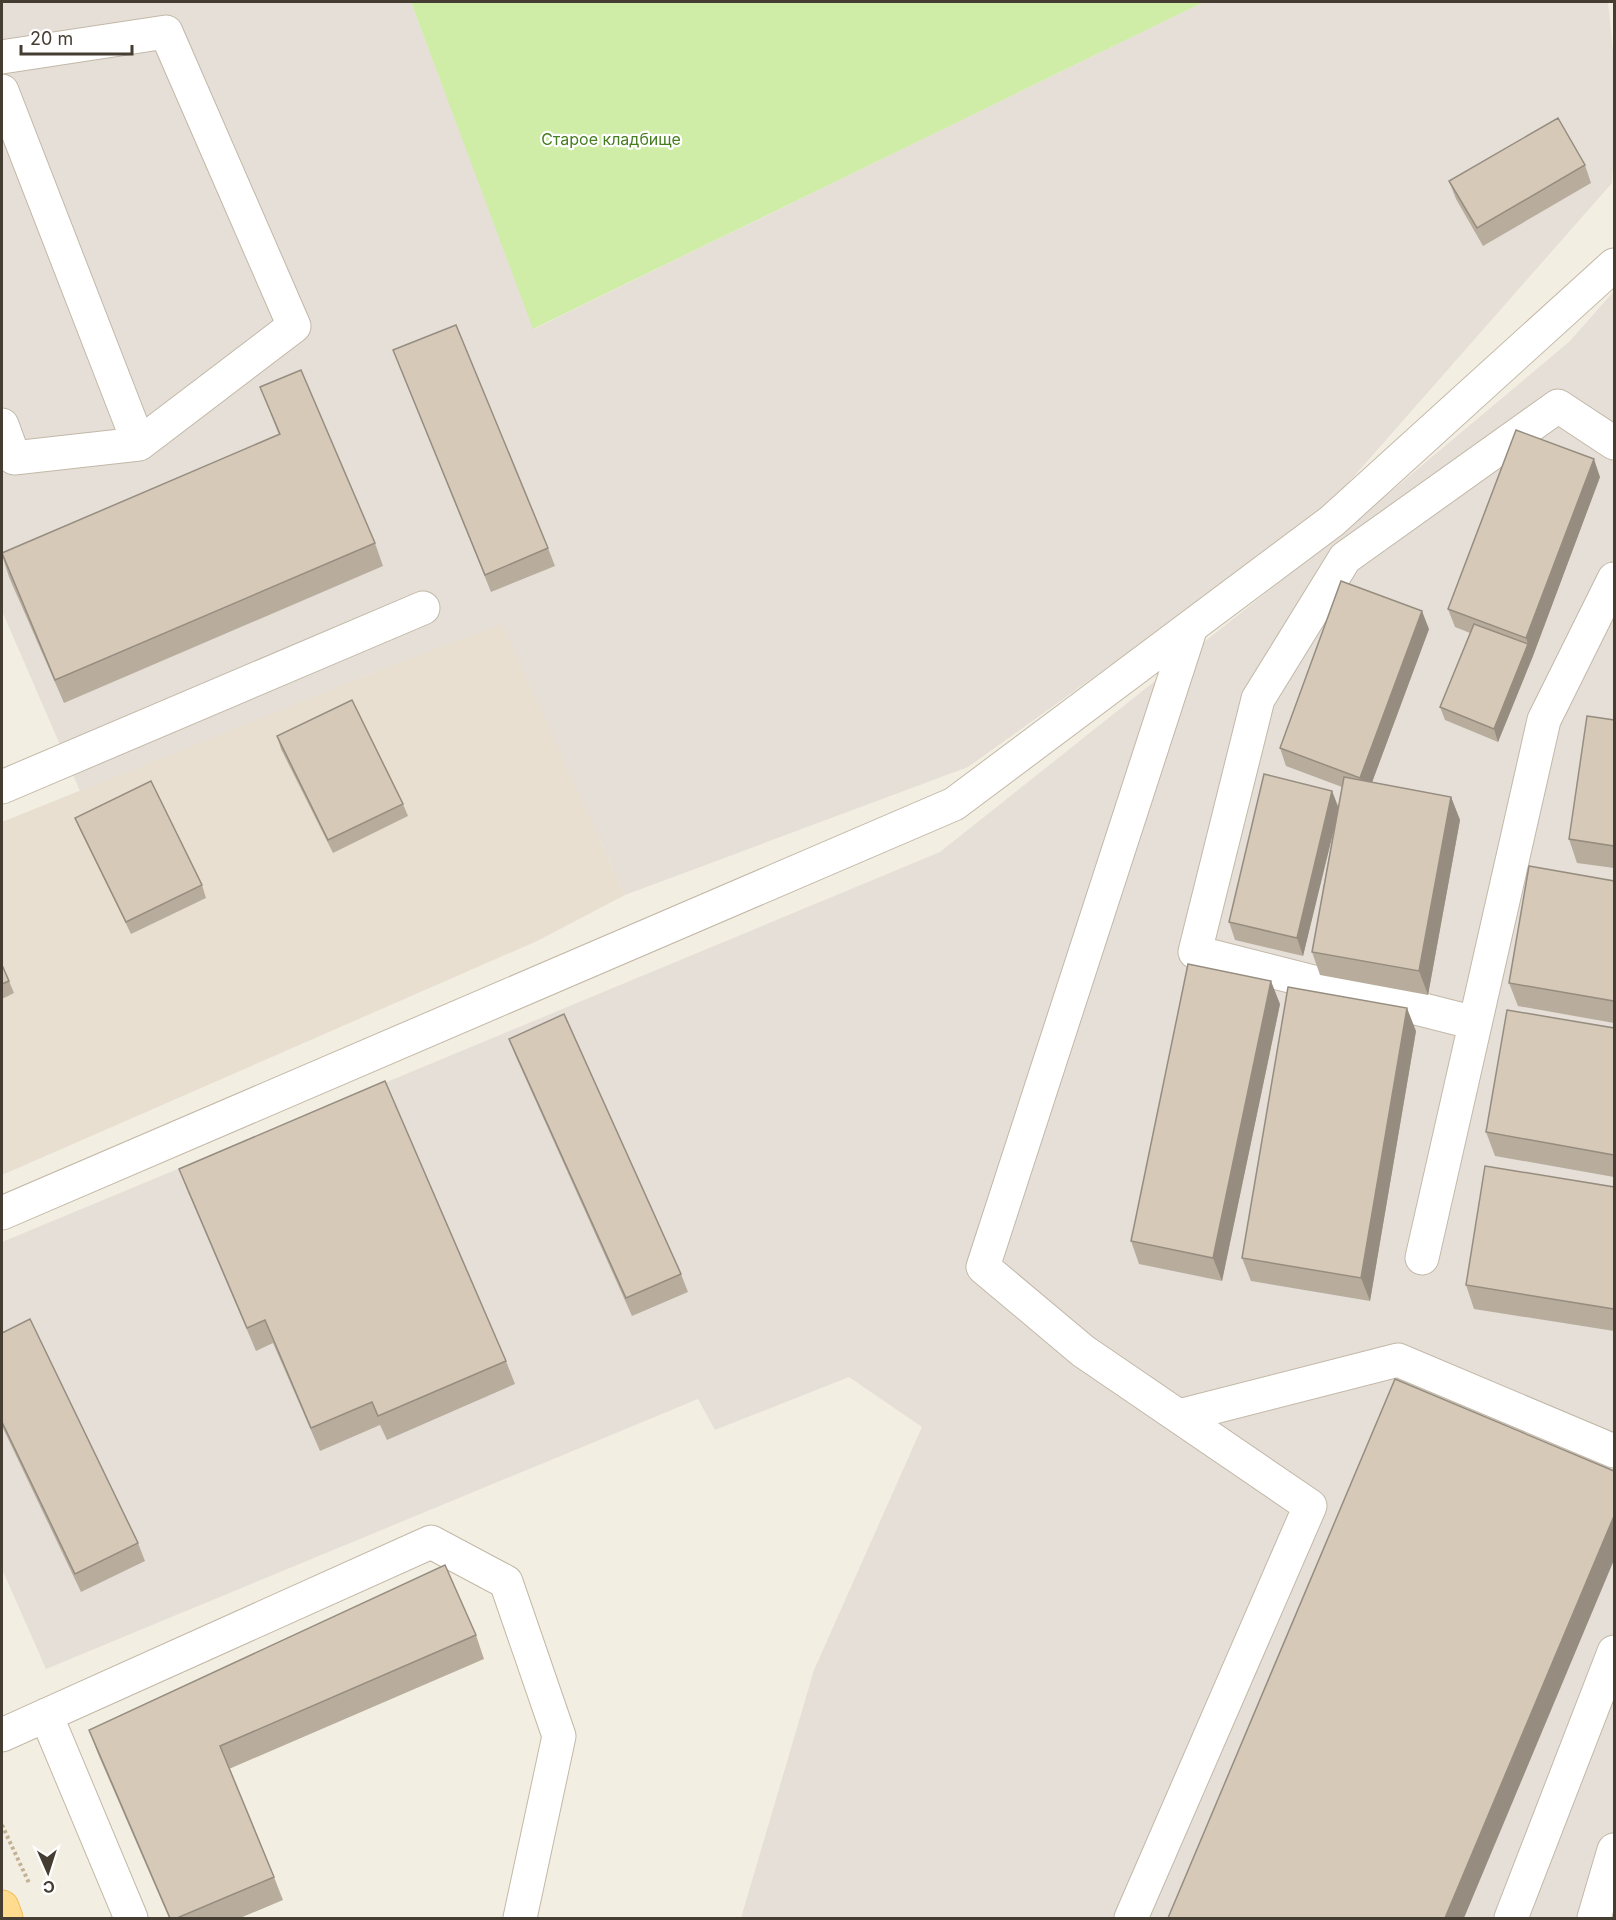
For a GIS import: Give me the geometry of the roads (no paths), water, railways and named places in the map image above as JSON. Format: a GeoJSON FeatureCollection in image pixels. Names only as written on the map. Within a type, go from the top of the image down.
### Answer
{"type":"FeatureCollection","features":[{"type":"Feature","properties":{"kind":"main road"},"geometry":{"type":"LineString","coordinates":[[2,1907],[6,1918]]}},
{"type":"Feature","properties":{"kind":"lane"},"geometry":{"type":"LineString","coordinates":[[2,57],[166,32],[294,326],[139,444],[14,458],[2,425]]}},
{"type":"Feature","properties":{"kind":"lane"},"geometry":{"type":"LineString","coordinates":[[2,91],[139,444]]}},
{"type":"Feature","properties":{"kind":"lane"},"geometry":{"type":"LineString","coordinates":[[2,1213],[954,804],[1332,521],[1614,265]]}},
{"type":"Feature","properties":{"kind":"lane"},"geometry":{"type":"LineString","coordinates":[[1475,1023],[1195,952],[1258,699],[1345,558],[1558,406],[1614,443]]}},
{"type":"Feature","properties":{"kind":"lane"},"geometry":{"type":"LineString","coordinates":[[1422,1258],[1544,720],[1614,579]]}},
{"type":"Feature","properties":{"kind":"lane"},"geometry":{"type":"LineString","coordinates":[[2,787],[423,608]]}},
{"type":"Feature","properties":{"kind":"lane"},"geometry":{"type":"LineString","coordinates":[[1131,1918],[1311,1506],[1083,1351],[983,1267],[1191,627]]}},
{"type":"Feature","properties":{"kind":"lane"},"geometry":{"type":"LineString","coordinates":[[1179,1416],[1398,1360],[1614,1452]]}},
{"type":"Feature","properties":{"kind":"lane"},"geometry":{"type":"LineString","coordinates":[[2,1735],[431,1542],[506,1582],[559,1736],[520,1918]]}},
{"type":"Feature","properties":{"kind":"lane"},"geometry":{"type":"LineString","coordinates":[[1511,1918],[1614,1652]]}},
{"type":"Feature","properties":{"kind":"lane"},"geometry":{"type":"LineString","coordinates":[[46,1715],[131,1918]]}},
{"type":"Feature","properties":{"kind":"lane"},"geometry":{"type":"LineString","coordinates":[[1594,1918],[1614,1850]]}},
{"type":"Feature","properties":{"kind":"park label","name":"Старое кладбище"},"geometry":{"type":"Point","coordinates":[611,139]}}]}
